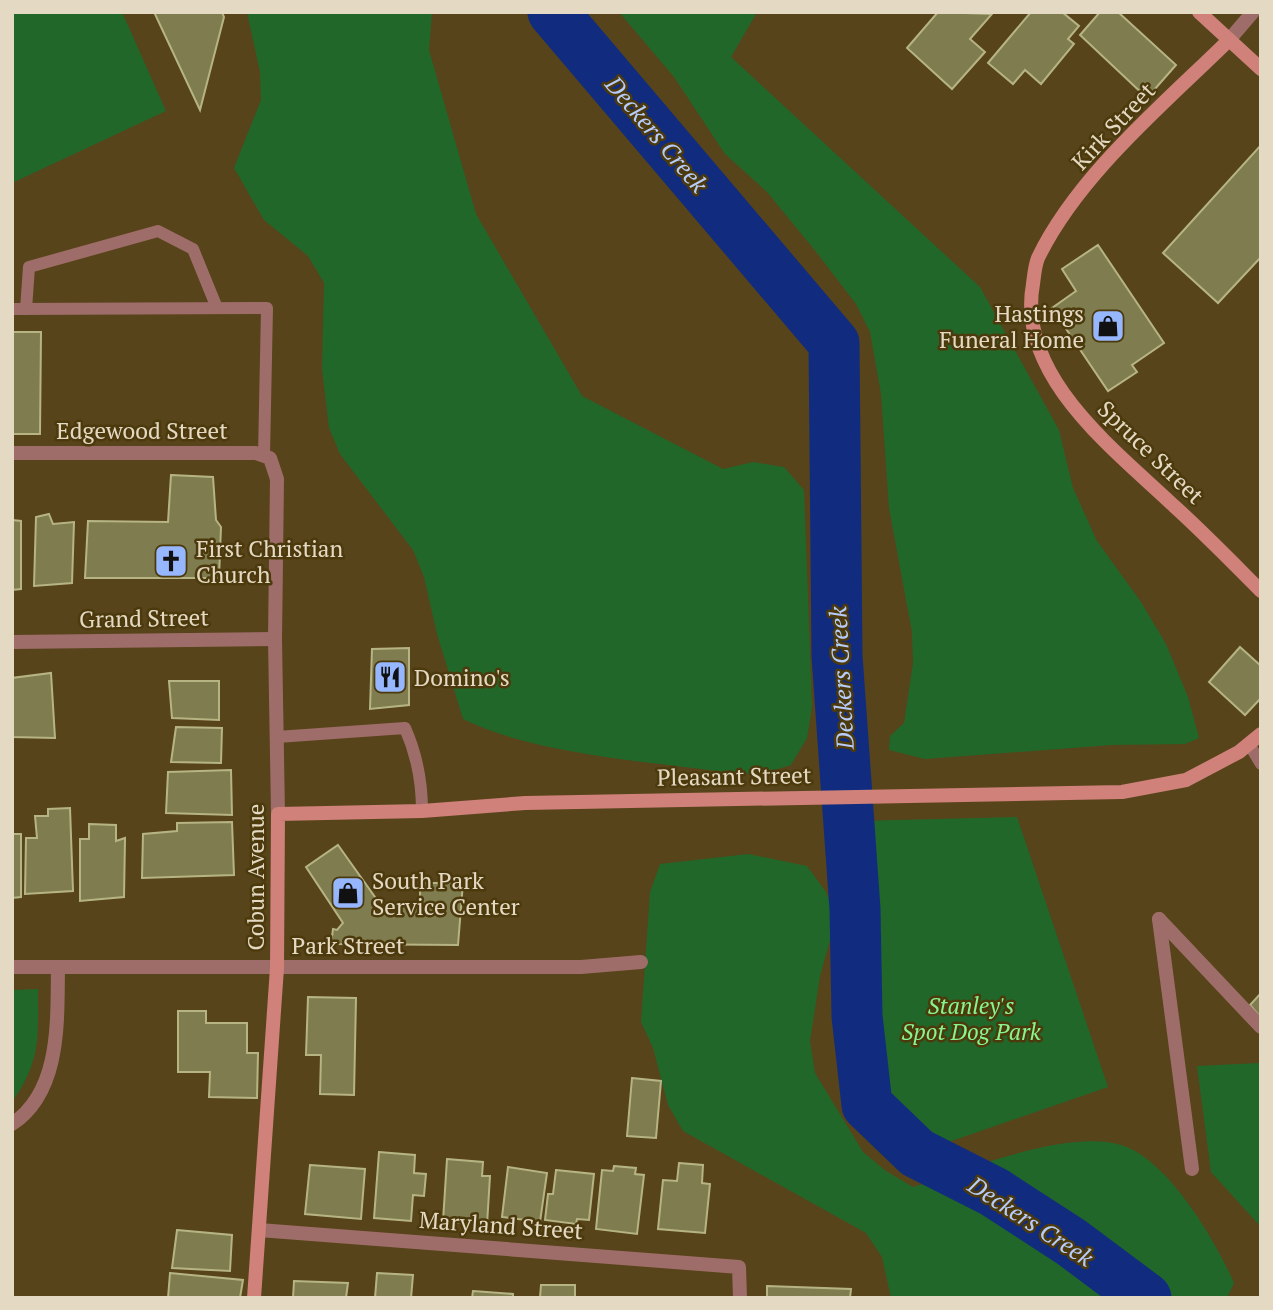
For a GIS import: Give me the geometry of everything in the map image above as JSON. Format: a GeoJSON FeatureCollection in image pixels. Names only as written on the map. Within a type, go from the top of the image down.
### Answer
{"type":"FeatureCollection","features":[{"type":"Feature","properties":{"kind":"street"},"geometry":{"type":"LineString","coordinates":[[1199,12],[1261,69]]}},
{"type":"Feature","properties":{"kind":"street","name":"Kirk Street"},"geometry":{"type":"LineString","coordinates":[[1032,287],[1037,260],[1070,209],[1102,167],[1229,40],[1253,12]]}},
{"type":"Feature","properties":{"kind":"street","name":"Spruce Street"},"geometry":{"type":"LineString","coordinates":[[1032,287],[1032,331],[1054,378],[1084,421],[1261,591]]}},
{"type":"Feature","properties":{"kind":"street","name":"Edgewood Street"},"geometry":{"type":"LineString","coordinates":[[12,453],[267,457]]}},
{"type":"Feature","properties":{"kind":"street","name":"Cobun Avenue"},"geometry":{"type":"LineString","coordinates":[[254,1298],[277,968],[275,639],[278,479],[267,457]]}},
{"type":"Feature","properties":{"kind":"street","name":"Grand Street"},"geometry":{"type":"LineString","coordinates":[[12,642],[275,639]]}},
{"type":"Feature","properties":{"kind":"street","name":"Pleasant Street"},"geometry":{"type":"LineString","coordinates":[[278,814],[422,811],[525,803],[1122,792],[1186,780],[1250,743]]}},
{"type":"Feature","properties":{"kind":"street"},"geometry":{"type":"LineString","coordinates":[[1192,1169],[1158,919],[1261,1027]]}},
{"type":"Feature","properties":{"kind":"street","name":"Park Street"},"geometry":{"type":"LineString","coordinates":[[12,967],[581,967],[641,962]]}},
{"type":"Feature","properties":{"kind":"street"},"geometry":{"type":"LineString","coordinates":[[12,1124],[24,1116],[43,1086],[56,1042],[58,967]]}},
{"type":"Feature","properties":{"kind":"street","name":"Maryland Street"},"geometry":{"type":"LineString","coordinates":[[258,1230],[739,1267],[740,1298]]}},
{"type":"Feature","properties":{"kind":"lane"},"geometry":{"type":"LineString","coordinates":[[216,308],[193,249],[158,231],[29,267],[19,309],[267,308],[267,457]]}},
{"type":"Feature","properties":{"kind":"lane"},"geometry":{"type":"LineString","coordinates":[[277,737],[405,728],[418,762],[422,785],[422,811]]}},
{"type":"Feature","properties":{"kind":"lane"},"geometry":{"type":"LineString","coordinates":[[1250,743],[1261,764]]}},
{"type":"Feature","properties":{"kind":"green space"},"geometry":{"type":"Polygon","coordinates":[[[12,12],[122,12],[166,111],[12,183],[12,12]]]}},
{"type":"Feature","properties":{"kind":"green space"},"geometry":{"type":"Polygon","coordinates":[[[247,12],[432,12],[429,50],[476,214],[582,396],[723,469],[753,462],[784,467],[804,490],[812,707],[807,738],[791,765],[761,774],[731,773],[629,760],[524,741],[463,719],[437,634],[424,577],[413,550],[340,454],[329,428],[322,369],[324,283],[308,256],[264,220],[234,168],[261,100],[260,72],[247,12]]]}},
{"type":"Feature","properties":{"kind":"green space"},"geometry":{"type":"Polygon","coordinates":[[[619,12],[757,12],[731,57],[980,287],[1059,430],[1073,488],[1097,541],[1141,602],[1166,644],[1188,697],[1199,738],[1185,744],[1112,745],[925,759],[889,750],[890,736],[904,723],[913,663],[912,632],[889,508],[881,394],[870,332],[856,304],[817,253],[767,192],[725,154],[674,77],[619,12]]]}},
{"type":"Feature","properties":{"kind":"green space","name":"Stanley's Spot Dog Park"},"geometry":{"type":"Polygon","coordinates":[[[1017,817],[1108,1087],[917,1153],[867,1105],[857,821],[1017,817]]]}},
{"type":"Feature","properties":{"kind":"green space"},"geometry":{"type":"Polygon","coordinates":[[[748,854],[807,866],[826,892],[836,919],[820,976],[810,1041],[815,1073],[863,1152],[886,1171],[913,1187],[988,1162],[1045,1147],[1072,1142],[1121,1145],[1156,1166],[1188,1203],[1234,1283],[1227,1298],[891,1298],[882,1257],[866,1233],[683,1131],[668,1105],[653,1048],[641,1022],[650,892],[660,864],[748,854]]]}},
{"type":"Feature","properties":{"kind":"green space"},"geometry":{"type":"Polygon","coordinates":[[[38,989],[36,1048],[28,1074],[12,1102],[12,990],[38,989]]]}},
{"type":"Feature","properties":{"kind":"green space"},"geometry":{"type":"Polygon","coordinates":[[[1259,1063],[1261,1227],[1211,1172],[1197,1066],[1259,1063]]]}},
{"type":"Feature","properties":{"kind":"building"},"geometry":{"type":"Polygon","coordinates":[[[154,12],[222,12],[224,17],[200,110],[154,12]]]}},
{"type":"Feature","properties":{"kind":"building"},"geometry":{"type":"Polygon","coordinates":[[[938,12],[992,14],[970,39],[985,52],[952,89],[907,48],[938,12]]]}},
{"type":"Feature","properties":{"kind":"building"},"geometry":{"type":"Polygon","coordinates":[[[1031,12],[1062,12],[1079,26],[1068,39],[1074,44],[1041,84],[1025,70],[1013,84],[988,63],[1031,12]]]}},
{"type":"Feature","properties":{"kind":"building"},"geometry":{"type":"Polygon","coordinates":[[[1100,12],[1118,12],[1176,65],[1147,98],[1080,35],[1100,12]]]}},
{"type":"Feature","properties":{"kind":"building"},"geometry":{"type":"Polygon","coordinates":[[[1261,145],[1261,257],[1218,303],[1163,253],[1261,145]]]}},
{"type":"Feature","properties":{"kind":"building","name":"Hastings Funeral Home"},"geometry":{"type":"Polygon","coordinates":[[[1098,245],[1164,343],[1132,365],[1137,372],[1108,391],[1052,308],[1076,291],[1062,269],[1098,245]]]}},
{"type":"Feature","properties":{"kind":"building"},"geometry":{"type":"Polygon","coordinates":[[[12,332],[41,332],[40,434],[12,434],[12,332]]]}},
{"type":"Feature","properties":{"kind":"building"},"geometry":{"type":"Polygon","coordinates":[[[171,475],[213,477],[216,520],[221,527],[219,578],[85,578],[88,521],[168,522],[171,475]]]}},
{"type":"Feature","properties":{"kind":"building"},"geometry":{"type":"Polygon","coordinates":[[[49,514],[53,524],[74,522],[72,583],[34,586],[36,517],[49,514]]]}},
{"type":"Feature","properties":{"kind":"building"},"geometry":{"type":"Polygon","coordinates":[[[12,520],[21,521],[21,589],[12,590],[12,520]]]}},
{"type":"Feature","properties":{"kind":"building"},"geometry":{"type":"Polygon","coordinates":[[[1240,647],[1261,666],[1261,698],[1245,715],[1209,682],[1240,647]]]}},
{"type":"Feature","properties":{"kind":"building","name":"Domino's"},"geometry":{"type":"Polygon","coordinates":[[[409,648],[409,705],[370,709],[372,649],[409,648]]]}},
{"type":"Feature","properties":{"kind":"building"},"geometry":{"type":"Polygon","coordinates":[[[51,673],[55,738],[12,737],[12,678],[51,673]]]}},
{"type":"Feature","properties":{"kind":"building"},"geometry":{"type":"Polygon","coordinates":[[[169,681],[219,681],[219,720],[172,718],[169,681]]]}},
{"type":"Feature","properties":{"kind":"building"},"geometry":{"type":"Polygon","coordinates":[[[176,727],[222,728],[221,763],[171,762],[176,727]]]}},
{"type":"Feature","properties":{"kind":"building"},"geometry":{"type":"Polygon","coordinates":[[[231,770],[232,815],[166,813],[168,772],[231,770]]]}},
{"type":"Feature","properties":{"kind":"building"},"geometry":{"type":"Polygon","coordinates":[[[70,808],[73,891],[25,894],[26,838],[37,838],[35,816],[48,816],[48,809],[70,808]]]}},
{"type":"Feature","properties":{"kind":"building"},"geometry":{"type":"Polygon","coordinates":[[[232,822],[234,875],[142,878],[143,834],[177,831],[177,823],[232,822]]]}},
{"type":"Feature","properties":{"kind":"building"},"geometry":{"type":"Polygon","coordinates":[[[89,824],[116,825],[116,841],[125,838],[124,897],[80,901],[80,839],[89,839],[89,824]]]}},
{"type":"Feature","properties":{"kind":"building"},"geometry":{"type":"Polygon","coordinates":[[[12,834],[21,834],[21,897],[12,898],[12,834]]]}},
{"type":"Feature","properties":{"kind":"building","name":"South Park Service Center"},"geometry":{"type":"Polygon","coordinates":[[[338,845],[380,904],[420,905],[420,883],[463,883],[458,945],[331,944],[333,929],[337,930],[343,923],[306,867],[338,845]]]}},
{"type":"Feature","properties":{"kind":"building"},"geometry":{"type":"Polygon","coordinates":[[[1261,993],[1261,1018],[1250,1005],[1261,993]]]}},
{"type":"Feature","properties":{"kind":"building"},"geometry":{"type":"Polygon","coordinates":[[[308,997],[356,998],[354,1095],[320,1094],[321,1055],[306,1055],[308,997]]]}},
{"type":"Feature","properties":{"kind":"building"},"geometry":{"type":"Polygon","coordinates":[[[178,1011],[206,1011],[206,1023],[247,1023],[247,1053],[258,1053],[257,1098],[209,1097],[210,1072],[178,1072],[178,1011]]]}},
{"type":"Feature","properties":{"kind":"building"},"geometry":{"type":"Polygon","coordinates":[[[632,1078],[661,1081],[656,1138],[627,1136],[632,1078]]]}},
{"type":"Feature","properties":{"kind":"building"},"geometry":{"type":"Polygon","coordinates":[[[379,1152],[415,1155],[414,1173],[426,1174],[424,1196],[413,1195],[411,1221],[374,1218],[379,1152]]]}},
{"type":"Feature","properties":{"kind":"building"},"geometry":{"type":"Polygon","coordinates":[[[447,1159],[483,1162],[482,1176],[490,1176],[487,1225],[443,1221],[447,1159]]]}},
{"type":"Feature","properties":{"kind":"building"},"geometry":{"type":"Polygon","coordinates":[[[679,1163],[703,1165],[702,1183],[710,1184],[705,1233],[658,1229],[663,1180],[677,1181],[679,1163]]]}},
{"type":"Feature","properties":{"kind":"building"},"geometry":{"type":"Polygon","coordinates":[[[310,1165],[365,1169],[361,1219],[305,1214],[310,1165]]]}},
{"type":"Feature","properties":{"kind":"building"},"geometry":{"type":"Polygon","coordinates":[[[614,1166],[636,1168],[635,1174],[644,1175],[637,1234],[596,1229],[602,1170],[613,1171],[614,1166]]]}},
{"type":"Feature","properties":{"kind":"building"},"geometry":{"type":"Polygon","coordinates":[[[508,1167],[547,1173],[540,1222],[502,1217],[508,1167]]]}},
{"type":"Feature","properties":{"kind":"building"},"geometry":{"type":"Polygon","coordinates":[[[556,1170],[594,1174],[589,1220],[577,1219],[576,1224],[545,1220],[548,1194],[553,1194],[556,1170]]]}},
{"type":"Feature","properties":{"kind":"building"},"geometry":{"type":"Polygon","coordinates":[[[177,1230],[232,1235],[230,1271],[172,1268],[177,1230]]]}},
{"type":"Feature","properties":{"kind":"building"},"geometry":{"type":"Polygon","coordinates":[[[170,1273],[243,1280],[240,1298],[168,1298],[170,1273]]]}},
{"type":"Feature","properties":{"kind":"building"},"geometry":{"type":"Polygon","coordinates":[[[377,1273],[413,1275],[411,1298],[375,1298],[377,1273]]]}},
{"type":"Feature","properties":{"kind":"building"},"geometry":{"type":"Polygon","coordinates":[[[294,1281],[348,1283],[346,1298],[293,1298],[294,1281]]]}},
{"type":"Feature","properties":{"kind":"building"},"geometry":{"type":"Polygon","coordinates":[[[541,1285],[575,1285],[575,1298],[540,1298],[541,1285]]]}},
{"type":"Feature","properties":{"kind":"building"},"geometry":{"type":"Polygon","coordinates":[[[767,1286],[851,1289],[850,1298],[767,1298],[767,1286]]]}},
{"type":"Feature","properties":{"kind":"building"},"geometry":{"type":"Polygon","coordinates":[[[473,1291],[513,1294],[513,1298],[472,1298],[473,1291]]]}},
{"type":"Feature","properties":{"kind":"waterway","name":"Deckers Creek"},"geometry":{"type":"LineString","coordinates":[[553,12],[834,343],[837,656],[855,909],[857,1016],[867,1105],[917,1153],[994,1192],[1071,1242],[1146,1298]]}},
{"type":"Feature","properties":{"kind":"place","name":"Hastings Funeral Home"},"geometry":{"type":"Point","coordinates":[1108,326]}},
{"type":"Feature","properties":{"kind":"place","name":"First Christian Church"},"geometry":{"type":"Point","coordinates":[171,561]}},
{"type":"Feature","properties":{"kind":"place","name":"Domino's"},"geometry":{"type":"Point","coordinates":[390,677]}},
{"type":"Feature","properties":{"kind":"place","name":"South Park Service Center"},"geometry":{"type":"Point","coordinates":[348,893]}}]}
